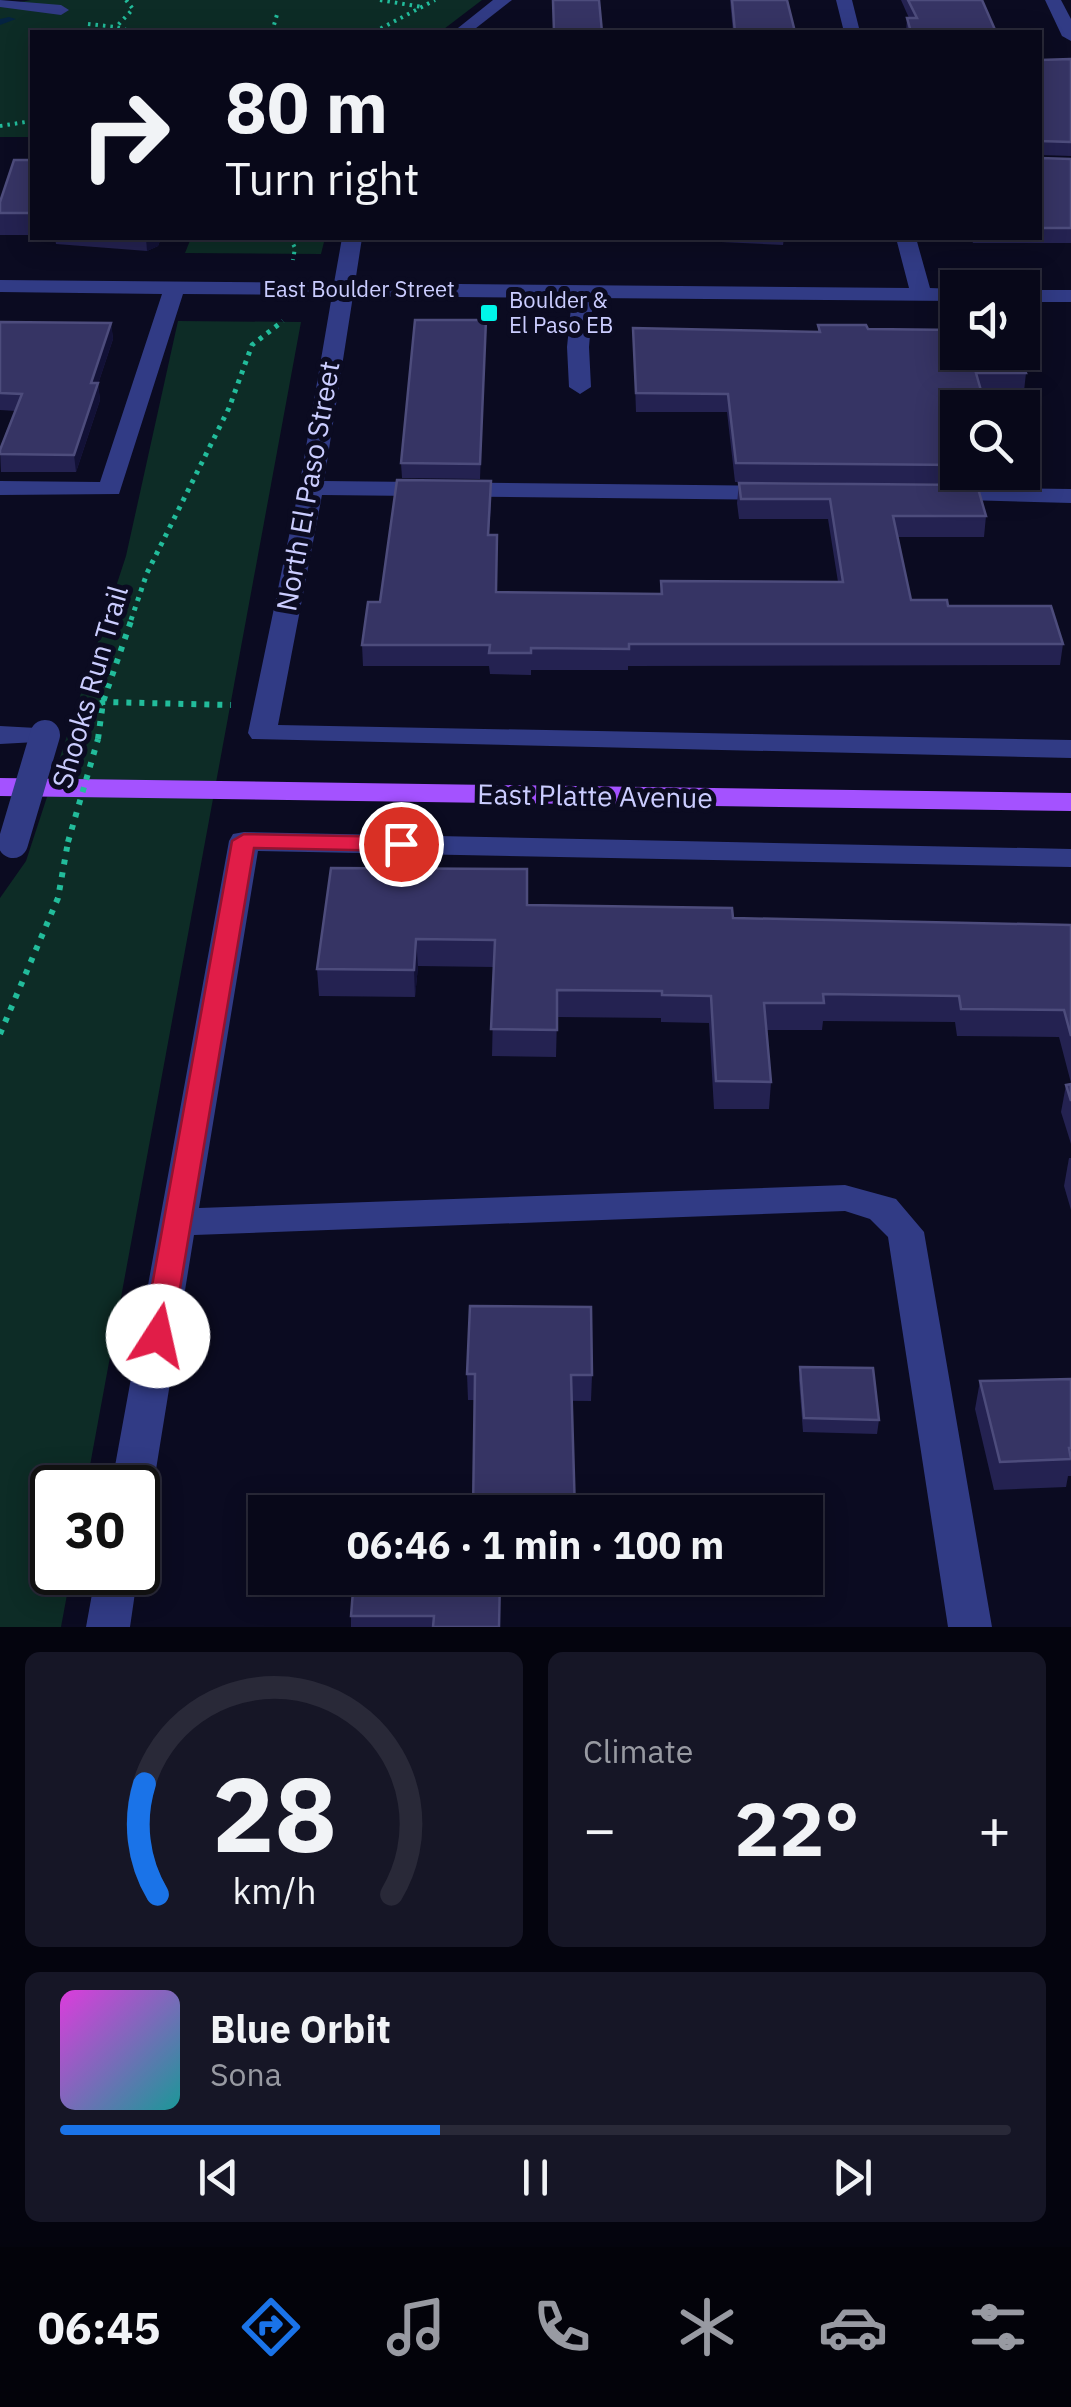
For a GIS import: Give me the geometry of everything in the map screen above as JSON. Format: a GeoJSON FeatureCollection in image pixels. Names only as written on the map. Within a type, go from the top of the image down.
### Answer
{"type":"FeatureCollection","features":[{"type":"Feature","properties":{"kind":"main road","name":"East Platte Avenue"},"geometry":{"type":"LineString","coordinates":[[0,787],[1071,802]]}},
{"type":"Feature","properties":{"kind":"street"},"geometry":{"type":"LineString","coordinates":[[464,30],[504,0]]}},
{"type":"Feature","properties":{"kind":"street"},"geometry":{"type":"LineString","coordinates":[[844,0],[852,30]]}},
{"type":"Feature","properties":{"kind":"street"},"geometry":{"type":"LineString","coordinates":[[1053,0],[1071,36]]}},
{"type":"Feature","properties":{"kind":"street"},"geometry":{"type":"LineString","coordinates":[[0,2],[61,10]]}},
{"type":"Feature","properties":{"kind":"street","name":"North El Paso Street"},"geometry":{"type":"LineString","coordinates":[[265,720],[311,488],[352,240]]}},
{"type":"Feature","properties":{"kind":"street"},"geometry":{"type":"LineString","coordinates":[[907,240],[921,294]]}},
{"type":"Feature","properties":{"kind":"street","name":"East Boulder Street"},"geometry":{"type":"LineString","coordinates":[[0,286],[940,295]]}},
{"type":"Feature","properties":{"kind":"street"},"geometry":{"type":"LineString","coordinates":[[0,488],[110,489],[175,288]]}},
{"type":"Feature","properties":{"kind":"street"},"geometry":{"type":"LineString","coordinates":[[580,387],[578,347],[583,290]]}},
{"type":"Feature","properties":{"kind":"street"},"geometry":{"type":"LineString","coordinates":[[1040,296],[1071,296]]}},
{"type":"Feature","properties":{"kind":"street"},"geometry":{"type":"LineString","coordinates":[[311,488],[796,493]]}},
{"type":"Feature","properties":{"kind":"street"},"geometry":{"type":"LineString","coordinates":[[914,494],[1071,496]]}},
{"type":"Feature","properties":{"kind":"street"},"geometry":{"type":"LineString","coordinates":[[265,720],[1071,749]]}},
{"type":"Feature","properties":{"kind":"street"},"geometry":{"type":"LineString","coordinates":[[0,734],[44,735],[6,843]]}},
{"type":"Feature","properties":{"kind":"street"},"geometry":{"type":"LineString","coordinates":[[136,1465],[244,841],[1071,858]]}},
{"type":"Feature","properties":{"kind":"street"},"geometry":{"type":"LineString","coordinates":[[178,1222],[845,1198],[883,1209],[906,1232],[970,1627]]}},
{"type":"Feature","properties":{"kind":"street"},"geometry":{"type":"LineString","coordinates":[[108,1627],[113,1595]]}},
{"type":"Feature","properties":{"kind":"path"},"geometry":{"type":"LineString","coordinates":[[126,0],[133,9],[116,27],[126,30]]}},
{"type":"Feature","properties":{"kind":"path"},"geometry":{"type":"LineString","coordinates":[[380,0],[422,6]]}},
{"type":"Feature","properties":{"kind":"path"},"geometry":{"type":"LineString","coordinates":[[378,30],[435,0]]}},
{"type":"Feature","properties":{"kind":"path"},"geometry":{"type":"LineString","coordinates":[[273,30],[278,11]]}},
{"type":"Feature","properties":{"kind":"path"},"geometry":{"type":"LineString","coordinates":[[0,126],[30,122]]}},
{"type":"Feature","properties":{"kind":"path"},"geometry":{"type":"LineString","coordinates":[[291,240],[295,248]]}},
{"type":"Feature","properties":{"kind":"path","name":"Shooks Run Trail"},"geometry":{"type":"LineString","coordinates":[[0,1034],[58,898],[68,842],[98,739],[104,702],[147,572],[230,408],[252,345],[284,320]]}},
{"type":"Feature","properties":{"kind":"path"},"geometry":{"type":"LineString","coordinates":[[104,702],[265,720]]}},
{"type":"Feature","properties":{"kind":"green space"},"geometry":{"type":"Polygon","coordinates":[[[31,0],[482,0],[443,30],[30,30],[30,137],[0,137],[0,6],[31,0]]]}},
{"type":"Feature","properties":{"kind":"green space"},"geometry":{"type":"Polygon","coordinates":[[[190,240],[324,240],[321,254],[185,253],[190,240]]]}},
{"type":"Feature","properties":{"kind":"green space"},"geometry":{"type":"Polygon","coordinates":[[[178,321],[301,322],[90,1465],[30,1465],[30,1595],[67,1595],[61,1627],[0,1627],[0,898],[26,861],[126,556],[178,321]]]}},
{"type":"Feature","properties":{"kind":"building"},"geometry":{"type":"Polygon","coordinates":[[[553,0],[599,0],[602,30],[554,30],[553,0]]]}},
{"type":"Feature","properties":{"kind":"building"},"geometry":{"type":"Polygon","coordinates":[[[732,0],[787,0],[794,30],[735,30],[732,0]]]}},
{"type":"Feature","properties":{"kind":"building"},"geometry":{"type":"Polygon","coordinates":[[[908,0],[982,0],[995,30],[910,30],[907,18],[917,18],[908,0]]]}},
{"type":"Feature","properties":{"kind":"building"},"geometry":{"type":"Polygon","coordinates":[[[1071,59],[1071,142],[1042,141],[1042,60],[1071,59]]]}},
{"type":"Feature","properties":{"kind":"building"},"geometry":{"type":"Polygon","coordinates":[[[1042,158],[1071,159],[1071,228],[1042,228],[1042,158]]]}},
{"type":"Feature","properties":{"kind":"building"},"geometry":{"type":"Polygon","coordinates":[[[14,160],[30,160],[30,213],[0,213],[14,160]]]}},
{"type":"Feature","properties":{"kind":"building"},"geometry":{"type":"Polygon","coordinates":[[[415,320],[486,320],[480,464],[401,463],[415,320]]]}},
{"type":"Feature","properties":{"kind":"building"},"geometry":{"type":"Polygon","coordinates":[[[0,322],[111,323],[91,383],[98,383],[74,455],[0,454],[22,394],[0,393],[0,322]]]}},
{"type":"Feature","properties":{"kind":"building"},"geometry":{"type":"Polygon","coordinates":[[[818,325],[940,330],[940,370],[1026,373],[976,373],[981,390],[940,390],[940,465],[736,463],[728,394],[636,393],[633,328],[820,332],[818,325]]]}},
{"type":"Feature","properties":{"kind":"building"},"geometry":{"type":"Polygon","coordinates":[[[397,480],[491,481],[488,535],[497,535],[496,592],[662,594],[661,581],[843,582],[830,499],[741,499],[739,483],[940,485],[940,490],[978,490],[986,516],[893,516],[911,600],[947,600],[948,606],[1051,606],[1063,644],[629,644],[629,649],[531,648],[531,653],[489,653],[490,645],[362,645],[368,602],[380,602],[397,480]]]}},
{"type":"Feature","properties":{"kind":"building"},"geometry":{"type":"Polygon","coordinates":[[[331,868],[527,869],[527,905],[732,908],[733,918],[1071,925],[1071,1036],[1064,1010],[961,1009],[959,996],[823,994],[824,1003],[764,1003],[771,1082],[716,1081],[711,996],[662,995],[662,991],[557,990],[557,1030],[491,1029],[495,940],[416,939],[414,970],[317,969],[331,868]]]}},
{"type":"Feature","properties":{"kind":"building"},"geometry":{"type":"Polygon","coordinates":[[[470,1306],[591,1307],[592,1375],[571,1375],[575,1495],[473,1495],[475,1374],[467,1374],[470,1306]]]}},
{"type":"Feature","properties":{"kind":"building"},"geometry":{"type":"Polygon","coordinates":[[[800,1367],[873,1368],[879,1420],[804,1418],[800,1367]]]}},
{"type":"Feature","properties":{"kind":"building"},"geometry":{"type":"Polygon","coordinates":[[[1071,1379],[1071,1459],[1000,1462],[980,1381],[1071,1379]]]}},
{"type":"Feature","properties":{"kind":"building"},"geometry":{"type":"Polygon","coordinates":[[[353,1595],[500,1595],[499,1627],[433,1627],[434,1616],[351,1616],[353,1595]]]}},
{"type":"Feature","properties":{"kind":"waterway"},"geometry":{"type":"LineString","coordinates":[[0,22],[12,19]]}},
{"type":"Feature","properties":{"kind":"place","name":"Boulder & El Paso EB"},"geometry":{"type":"Point","coordinates":[489,313]}},
{"type":"Feature","properties":{"kind":"route"},"geometry":{"type":"LineString","coordinates":[[158,1336],[244,841],[401,844]]}}]}
